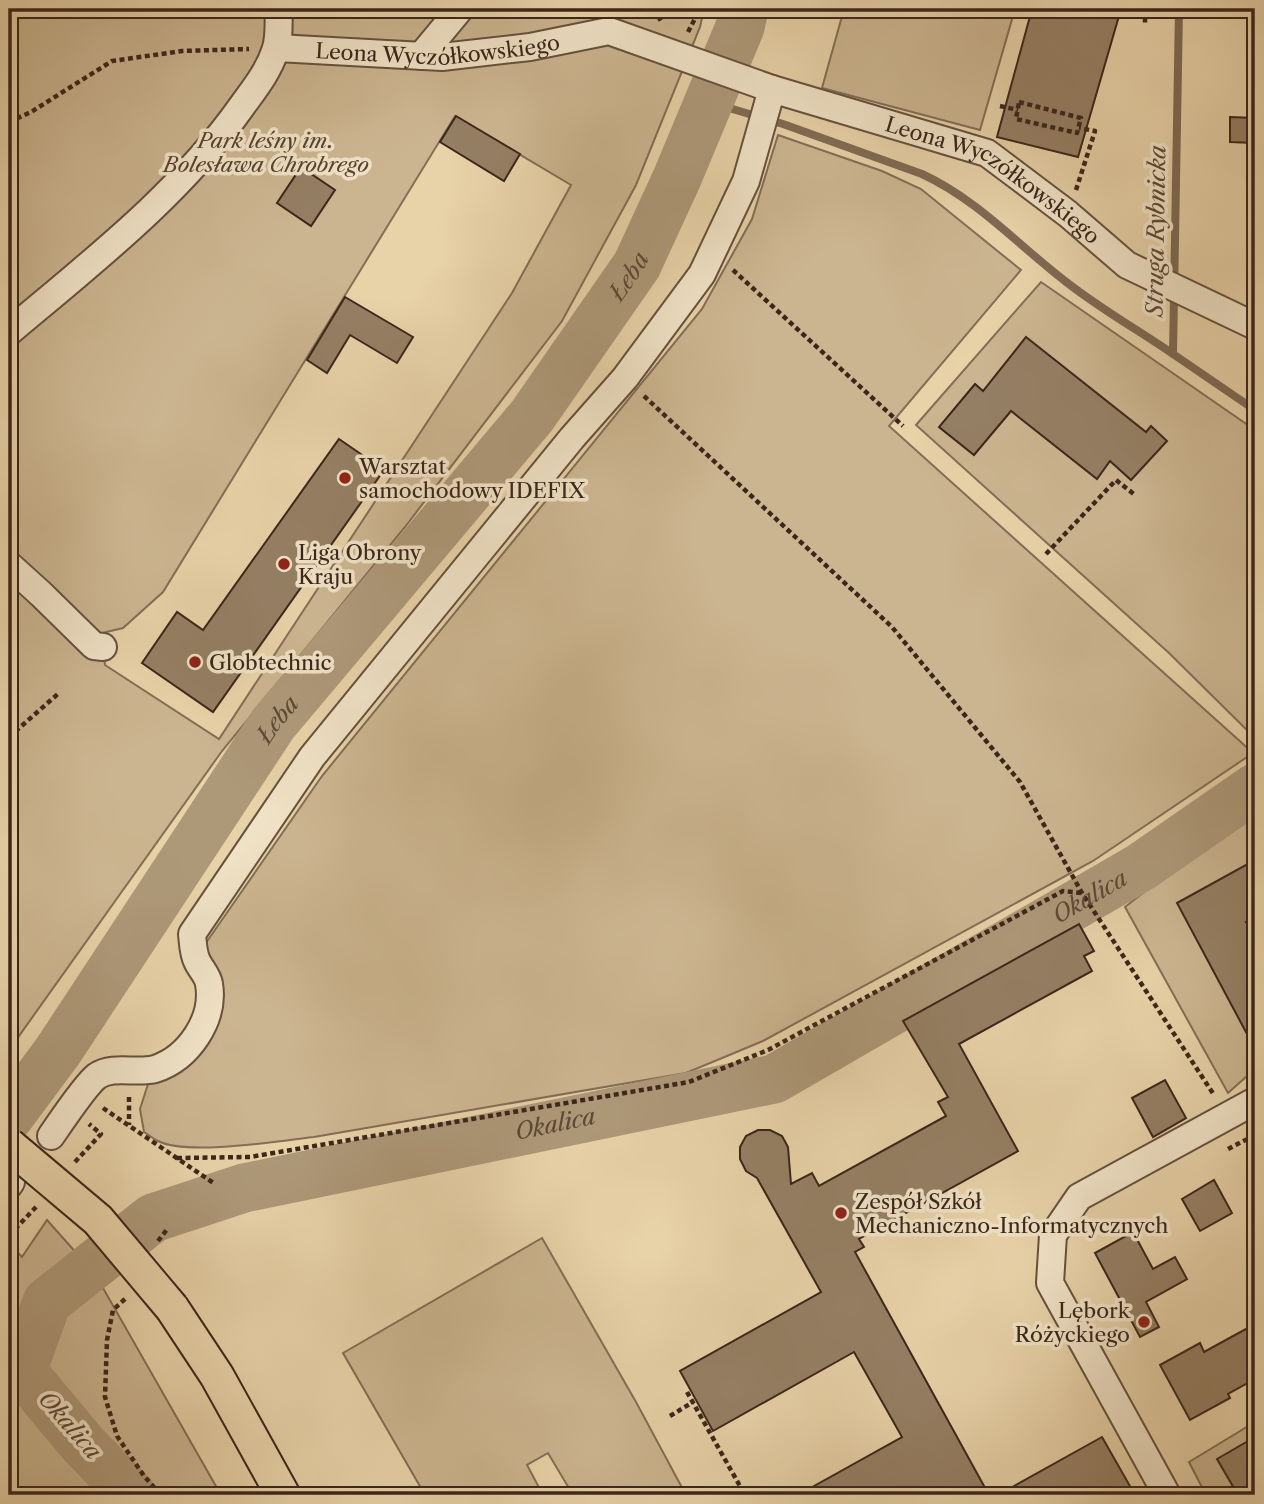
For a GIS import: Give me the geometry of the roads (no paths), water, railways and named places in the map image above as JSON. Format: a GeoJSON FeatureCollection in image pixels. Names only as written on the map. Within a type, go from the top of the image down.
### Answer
{"type":"FeatureCollection","features":[{"type":"Feature","properties":{"kind":"main road"},"geometry":{"type":"LineString","coordinates":[[9,1145],[97,1220],[172,1308],[217,1376],[283,1495]]}},
{"type":"Feature","properties":{"kind":"street"},"geometry":{"type":"LineString","coordinates":[[9,332],[117,241],[167,195],[217,142],[265,74],[277,48],[279,9]]}},
{"type":"Feature","properties":{"kind":"street"},"geometry":{"type":"LineString","coordinates":[[421,56],[460,9]]}},
{"type":"Feature","properties":{"kind":"street","name":"Leona Wyczółkowskiego"},"geometry":{"type":"LineString","coordinates":[[277,48],[442,57],[530,47],[609,31],[677,55],[766,109],[987,153],[1068,214],[1127,265],[1255,326]]}},
{"type":"Feature","properties":{"kind":"street"},"geometry":{"type":"LineString","coordinates":[[51,1136],[97,1076],[114,1070],[132,1072],[156,1069],[197,1039],[209,1011],[209,983],[195,958],[192,934],[312,757],[572,438],[625,378],[702,274],[746,181],[766,109]]}},
{"type":"Feature","properties":{"kind":"street"},"geometry":{"type":"LineString","coordinates":[[9,565],[93,646],[103,648]]}},
{"type":"Feature","properties":{"kind":"street"},"geometry":{"type":"LineString","coordinates":[[1167,1495],[1050,1283],[1052,1235],[1079,1197],[1255,1101]]}},
{"type":"Feature","properties":{"kind":"waterway","name":"Łeba"},"geometry":{"type":"LineString","coordinates":[[9,1117],[58,1051],[273,724],[532,416],[637,265],[677,178],[740,27],[744,9]]}},
{"type":"Feature","properties":{"kind":"waterway","name":"Struga Rybnicka"},"geometry":{"type":"LineString","coordinates":[[1179,9],[1173,354],[1255,410]]}},
{"type":"Feature","properties":{"kind":"waterway"},"geometry":{"type":"LineString","coordinates":[[709,102],[783,124],[922,174],[961,196],[1078,291],[1173,354]]}},
{"type":"Feature","properties":{"kind":"waterway","name":"Okalica"},"geometry":{"type":"LineString","coordinates":[[132,1495],[82,1443],[22,1371],[47,1302],[153,1218],[244,1188],[774,1079],[1141,867],[1255,788]]}},
{"type":"Feature","properties":{"kind":"place","name":"Warsztat samochodowy IDEFIX"},"geometry":{"type":"Point","coordinates":[345,478]}},
{"type":"Feature","properties":{"kind":"place","name":"Liga Obrony Kraju"},"geometry":{"type":"Point","coordinates":[284,564]}},
{"type":"Feature","properties":{"kind":"place","name":"Globtechnic"},"geometry":{"type":"Point","coordinates":[195,662]}},
{"type":"Feature","properties":{"kind":"place","name":"Zespół Szkół Mechaniczno-Informatycznych"},"geometry":{"type":"Point","coordinates":[841,1213]}},
{"type":"Feature","properties":{"kind":"place","name":"Lębork Różyckiego"},"geometry":{"type":"Point","coordinates":[1144,1322]}},
{"type":"Feature","properties":{"kind":"park label","name":"Park leśny im. Bolesława Chrobrego"},"geometry":{"type":"Point","coordinates":[266,152]}}]}
